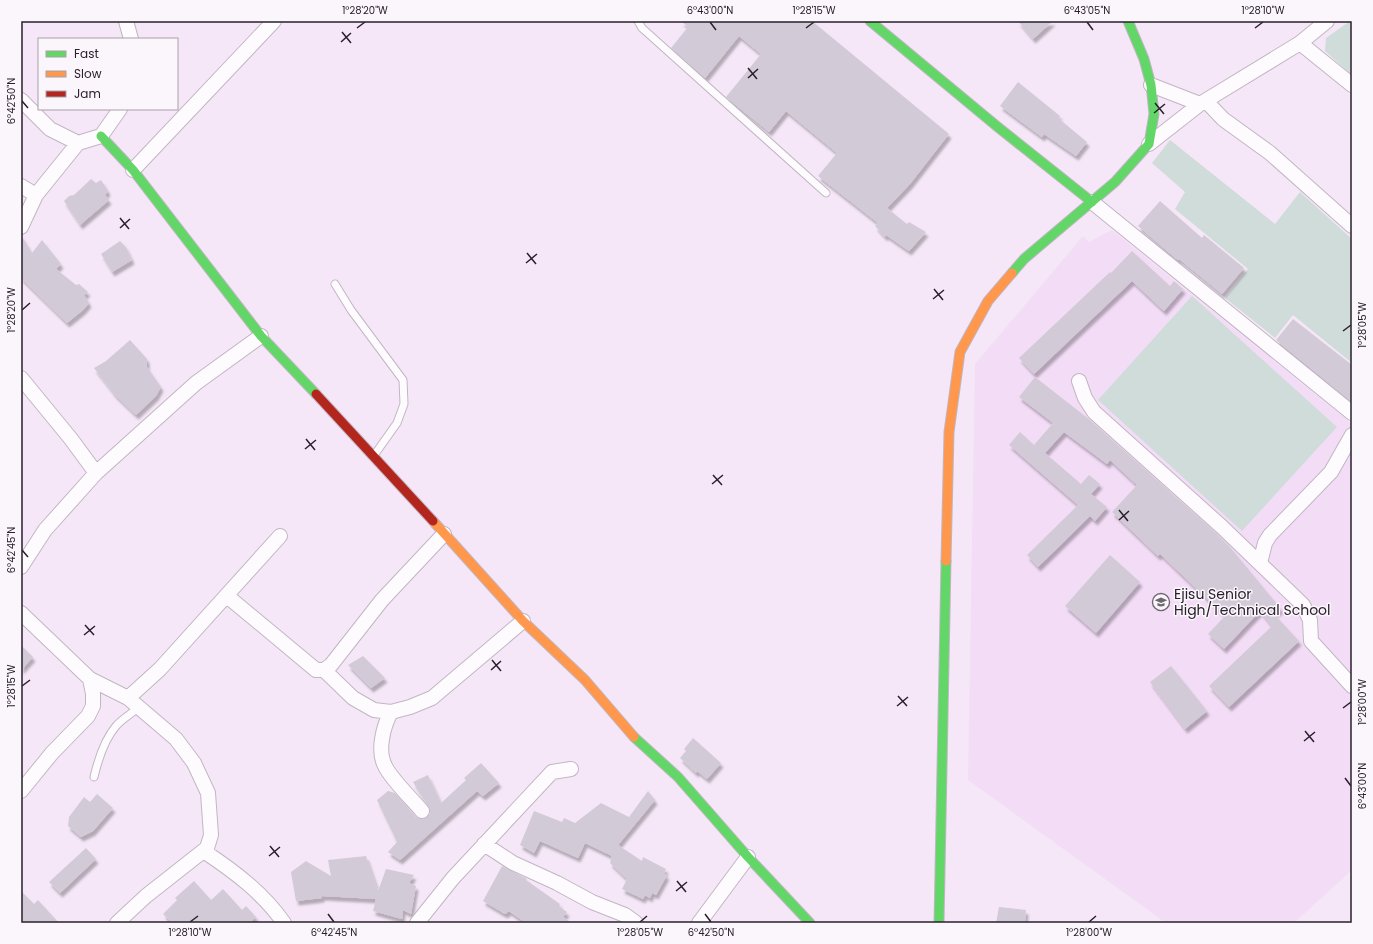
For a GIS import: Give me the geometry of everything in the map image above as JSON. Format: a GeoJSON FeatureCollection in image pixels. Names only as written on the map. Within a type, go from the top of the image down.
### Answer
{"type":"FeatureCollection","features":[{"type":"Feature","properties":{"kind":"street"},"geometry":{"type":"LineString","coordinates":[[126,21],[132,38]]}},
{"type":"Feature","properties":{"kind":"street"},"geometry":{"type":"LineString","coordinates":[[133,170],[274,21]]}},
{"type":"Feature","properties":{"kind":"street"},"geometry":{"type":"LineString","coordinates":[[870,21],[999,128],[1352,414]]}},
{"type":"Feature","properties":{"kind":"street"},"geometry":{"type":"LineString","coordinates":[[1128,21],[1144,59],[1151,85],[1154,114],[1149,144]]}},
{"type":"Feature","properties":{"kind":"street"},"geometry":{"type":"LineString","coordinates":[[939,923],[949,432],[960,352],[988,301],[1024,259],[1115,182],[1149,144],[1203,102],[1300,43],[1327,21]]}},
{"type":"Feature","properties":{"kind":"street"},"geometry":{"type":"LineString","coordinates":[[1300,43],[1352,85]]}},
{"type":"Feature","properties":{"kind":"street"},"geometry":{"type":"LineString","coordinates":[[1151,85],[1203,102],[1223,119],[1270,153],[1352,226]]}},
{"type":"Feature","properties":{"kind":"street"},"geometry":{"type":"LineString","coordinates":[[21,100],[50,129],[78,143]]}},
{"type":"Feature","properties":{"kind":"street"},"geometry":{"type":"LineString","coordinates":[[21,227],[36,195],[78,143],[101,136],[119,110]]}},
{"type":"Feature","properties":{"kind":"street"},"geometry":{"type":"LineString","coordinates":[[101,136],[133,170],[261,336],[374,455],[523,621],[585,680],[641,745],[678,777],[748,857],[810,923]]}},
{"type":"Feature","properties":{"kind":"street"},"geometry":{"type":"LineString","coordinates":[[21,186],[36,195]]}},
{"type":"Feature","properties":{"kind":"street"},"geometry":{"type":"LineString","coordinates":[[21,567],[45,530],[96,473],[196,383],[261,336]]}},
{"type":"Feature","properties":{"kind":"street"},"geometry":{"type":"LineString","coordinates":[[21,378],[71,439],[96,473]]}},
{"type":"Feature","properties":{"kind":"street"},"geometry":{"type":"LineString","coordinates":[[1079,381],[1085,398],[1094,412],[1260,563],[1303,605],[1309,614],[1310,636],[1315,647],[1352,686]]}},
{"type":"Feature","properties":{"kind":"street"},"geometry":{"type":"LineString","coordinates":[[1260,563],[1265,543],[1270,535],[1331,472],[1352,435]]}},
{"type":"Feature","properties":{"kind":"street"},"geometry":{"type":"LineString","coordinates":[[227,596],[316,670],[324,670],[331,665],[382,600],[444,534]]}},
{"type":"Feature","properties":{"kind":"street"},"geometry":{"type":"LineString","coordinates":[[128,698],[160,669],[280,536]]}},
{"type":"Feature","properties":{"kind":"street"},"geometry":{"type":"LineString","coordinates":[[21,613],[90,679],[128,698],[176,739],[203,780],[208,793],[210,835],[209,843],[205,852],[146,896],[117,923]]}},
{"type":"Feature","properties":{"kind":"street"},"geometry":{"type":"LineString","coordinates":[[324,670],[353,698],[374,710],[390,712],[410,707],[432,698],[523,621]]}},
{"type":"Feature","properties":{"kind":"street"},"geometry":{"type":"LineString","coordinates":[[21,791],[52,753],[88,716],[93,706],[93,694],[90,679]]}},
{"type":"Feature","properties":{"kind":"street"},"geometry":{"type":"LineString","coordinates":[[390,712],[383,738],[381,756],[385,767],[422,811]]}},
{"type":"Feature","properties":{"kind":"street"},"geometry":{"type":"LineString","coordinates":[[417,923],[453,878],[552,772],[571,769]]}},
{"type":"Feature","properties":{"kind":"street"},"geometry":{"type":"LineString","coordinates":[[484,844],[513,863],[558,883],[592,902],[625,915],[636,923]]}},
{"type":"Feature","properties":{"kind":"street"},"geometry":{"type":"LineString","coordinates":[[205,852],[233,871],[255,889],[284,923]]}},
{"type":"Feature","properties":{"kind":"street"},"geometry":{"type":"LineString","coordinates":[[699,923],[748,857]]}},
{"type":"Feature","properties":{"kind":"lane"},"geometry":{"type":"LineString","coordinates":[[638,21],[642,28],[826,193]]}},
{"type":"Feature","properties":{"kind":"lane"},"geometry":{"type":"LineString","coordinates":[[335,284],[351,310],[403,380],[404,404],[397,423],[374,455]]}},
{"type":"Feature","properties":{"kind":"lane"},"geometry":{"type":"LineString","coordinates":[[94,778],[98,762],[116,725],[138,708]]}},
{"type":"Feature","properties":{"kind":"shaded area"},"geometry":{"type":"Polygon","coordinates":[[[1352,21],[1352,75],[1325,51],[1326,38],[1352,21]]]}},
{"type":"Feature","properties":{"kind":"shaded area"},"geometry":{"type":"Polygon","coordinates":[[[1170,140],[1275,224],[1300,192],[1352,239],[1352,363],[1293,315],[1275,338],[1225,298],[1248,269],[1175,209],[1185,192],[1152,163],[1170,140]]]}},
{"type":"Feature","properties":{"kind":"shaded area","name":"Ejisu Senior High/Technical School"},"geometry":{"type":"Polygon","coordinates":[[[1112,230],[1352,424],[1352,870],[1294,923],[1166,923],[968,780],[975,364],[1083,236],[1089,242],[1112,230]]]}},
{"type":"Feature","properties":{"kind":"shaded area"},"geometry":{"type":"Polygon","coordinates":[[[1192,296],[1337,427],[1242,531],[1098,400],[1192,296]]]}},
{"type":"Feature","properties":{"kind":"building"},"geometry":{"type":"Polygon","coordinates":[[[681,21],[812,21],[949,134],[910,184],[887,208],[907,224],[909,222],[926,232],[909,251],[886,235],[885,237],[875,226],[878,223],[818,176],[837,153],[786,111],[769,132],[726,97],[761,54],[739,36],[705,78],[671,48],[688,27],[681,21]]]}},
{"type":"Feature","properties":{"kind":"building"},"geometry":{"type":"Polygon","coordinates":[[[1018,21],[1053,21],[1033,39],[1018,21]]]}},
{"type":"Feature","properties":{"kind":"building"},"geometry":{"type":"Polygon","coordinates":[[[1018,82],[1060,116],[1058,118],[1087,142],[1076,156],[1044,134],[1042,137],[1000,106],[1018,82]]]}},
{"type":"Feature","properties":{"kind":"building"},"geometry":{"type":"Polygon","coordinates":[[[91,179],[96,183],[101,180],[108,191],[105,195],[109,200],[80,225],[64,201],[69,196],[74,195],[91,179]]]}},
{"type":"Feature","properties":{"kind":"building"},"geometry":{"type":"Polygon","coordinates":[[[1160,201],[1202,238],[1204,235],[1244,268],[1222,294],[1179,259],[1178,260],[1138,226],[1160,201]]]}},
{"type":"Feature","properties":{"kind":"building"},"geometry":{"type":"Polygon","coordinates":[[[21,235],[32,253],[42,240],[61,264],[56,269],[76,285],[79,284],[88,292],[84,295],[89,303],[67,323],[21,278],[21,235]]]}},
{"type":"Feature","properties":{"kind":"building"},"geometry":{"type":"Polygon","coordinates":[[[120,241],[126,247],[132,260],[112,272],[101,254],[120,241]]]}},
{"type":"Feature","properties":{"kind":"building"},"geometry":{"type":"Polygon","coordinates":[[[1132,251],[1170,286],[1174,281],[1183,289],[1164,311],[1132,281],[1034,374],[1019,358],[1110,272],[1111,273],[1132,251]]]}},
{"type":"Feature","properties":{"kind":"building"},"geometry":{"type":"Polygon","coordinates":[[[1293,319],[1352,365],[1352,402],[1276,340],[1293,319]]]}},
{"type":"Feature","properties":{"kind":"building"},"geometry":{"type":"Polygon","coordinates":[[[130,340],[147,359],[147,367],[161,387],[156,396],[136,415],[115,395],[94,368],[106,361],[130,340]]]}},
{"type":"Feature","properties":{"kind":"building"},"geometry":{"type":"Polygon","coordinates":[[[1035,377],[1090,420],[1216,533],[1229,546],[1281,609],[1274,614],[1299,641],[1229,707],[1209,686],[1272,626],[1260,611],[1224,649],[1208,634],[1225,616],[1160,554],[1158,556],[1112,512],[1137,485],[1110,460],[1107,464],[1064,432],[1045,453],[1081,484],[1089,475],[1100,484],[1091,494],[1107,507],[1095,521],[1090,516],[1038,567],[1027,555],[1078,505],[1009,445],[1020,432],[1034,445],[1053,423],[1019,397],[1035,377]]]}},
{"type":"Feature","properties":{"kind":"building"},"geometry":{"type":"Polygon","coordinates":[[[1110,555],[1140,582],[1096,633],[1065,606],[1110,555]]]}},
{"type":"Feature","properties":{"kind":"building"},"geometry":{"type":"Polygon","coordinates":[[[21,645],[33,657],[21,670],[21,645]]]}},
{"type":"Feature","properties":{"kind":"building"},"geometry":{"type":"Polygon","coordinates":[[[363,656],[385,678],[371,688],[348,665],[363,656]]]}},
{"type":"Feature","properties":{"kind":"building"},"geometry":{"type":"Polygon","coordinates":[[[1171,666],[1207,711],[1185,729],[1150,682],[1171,666]]]}},
{"type":"Feature","properties":{"kind":"building"},"geometry":{"type":"Polygon","coordinates":[[[693,738],[721,763],[707,779],[697,771],[696,773],[680,758],[686,751],[684,749],[693,738]]]}},
{"type":"Feature","properties":{"kind":"building"},"geometry":{"type":"Polygon","coordinates":[[[481,763],[499,783],[483,796],[477,791],[400,860],[388,852],[397,842],[377,800],[388,791],[395,793],[416,817],[424,819],[430,814],[430,809],[413,782],[428,775],[441,803],[466,780],[464,778],[481,763]]]}},
{"type":"Feature","properties":{"kind":"building"},"geometry":{"type":"Polygon","coordinates":[[[648,791],[655,800],[618,845],[642,861],[643,857],[666,869],[664,874],[667,875],[656,895],[652,893],[650,898],[645,895],[643,899],[622,889],[627,879],[610,863],[612,856],[585,843],[578,858],[540,841],[534,853],[520,845],[534,811],[562,822],[564,818],[575,823],[601,803],[629,817],[648,791]]]}},
{"type":"Feature","properties":{"kind":"building"},"geometry":{"type":"Polygon","coordinates":[[[97,794],[113,808],[93,831],[81,837],[68,826],[69,817],[84,797],[90,802],[97,794]]]}},
{"type":"Feature","properties":{"kind":"building"},"geometry":{"type":"Polygon","coordinates":[[[86,848],[96,859],[60,893],[49,882],[86,848]]]}},
{"type":"Feature","properties":{"kind":"building"},"geometry":{"type":"Polygon","coordinates":[[[366,856],[378,891],[386,869],[414,875],[409,883],[416,886],[411,914],[403,910],[402,919],[373,911],[376,899],[322,896],[322,898],[296,901],[291,872],[306,861],[331,876],[328,860],[366,856]]]}},
{"type":"Feature","properties":{"kind":"building"},"geometry":{"type":"Polygon","coordinates":[[[502,866],[527,879],[526,880],[560,904],[559,906],[567,912],[563,917],[572,923],[526,923],[509,911],[505,914],[483,901],[502,866]]]}},
{"type":"Feature","properties":{"kind":"building"},"geometry":{"type":"Polygon","coordinates":[[[194,881],[211,900],[223,889],[242,910],[246,906],[256,917],[249,923],[172,923],[163,914],[177,900],[175,898],[194,881]]]}},
{"type":"Feature","properties":{"kind":"building"},"geometry":{"type":"Polygon","coordinates":[[[21,891],[34,904],[38,900],[59,923],[21,923],[21,891]]]}},
{"type":"Feature","properties":{"kind":"building"},"geometry":{"type":"Polygon","coordinates":[[[999,907],[1026,910],[1025,923],[996,923],[999,907]]]}},
{"type":"Feature","properties":{"kind":"traffic: fast"},"geometry":{"type":"LineString","coordinates":[[870,21],[999,128],[1092,202]]}},
{"type":"Feature","properties":{"kind":"traffic: fast"},"geometry":{"type":"LineString","coordinates":[[1012,273],[1024,259],[1115,182],[1149,144],[1154,114],[1151,85],[1144,59],[1128,21]]}},
{"type":"Feature","properties":{"kind":"traffic: fast"},"geometry":{"type":"LineString","coordinates":[[101,136],[133,170],[261,336],[316,394]]}},
{"type":"Feature","properties":{"kind":"traffic: fast"},"geometry":{"type":"LineString","coordinates":[[939,923],[946,561]]}},
{"type":"Feature","properties":{"kind":"traffic: fast"},"geometry":{"type":"LineString","coordinates":[[634,737],[678,777],[748,857],[810,923]]}},
{"type":"Feature","properties":{"kind":"traffic: slow"},"geometry":{"type":"LineString","coordinates":[[946,561],[949,432],[960,352],[988,301],[1012,273]]}},
{"type":"Feature","properties":{"kind":"traffic: slow"},"geometry":{"type":"LineString","coordinates":[[433,521],[523,621],[585,680],[634,737]]}},
{"type":"Feature","properties":{"kind":"traffic: jam"},"geometry":{"type":"LineString","coordinates":[[316,394],[433,521]]}},
{"type":"Feature","properties":{"kind":"place","name":"Ejisu Senior High/Technical School"},"geometry":{"type":"Point","coordinates":[1161,602]}}]}
